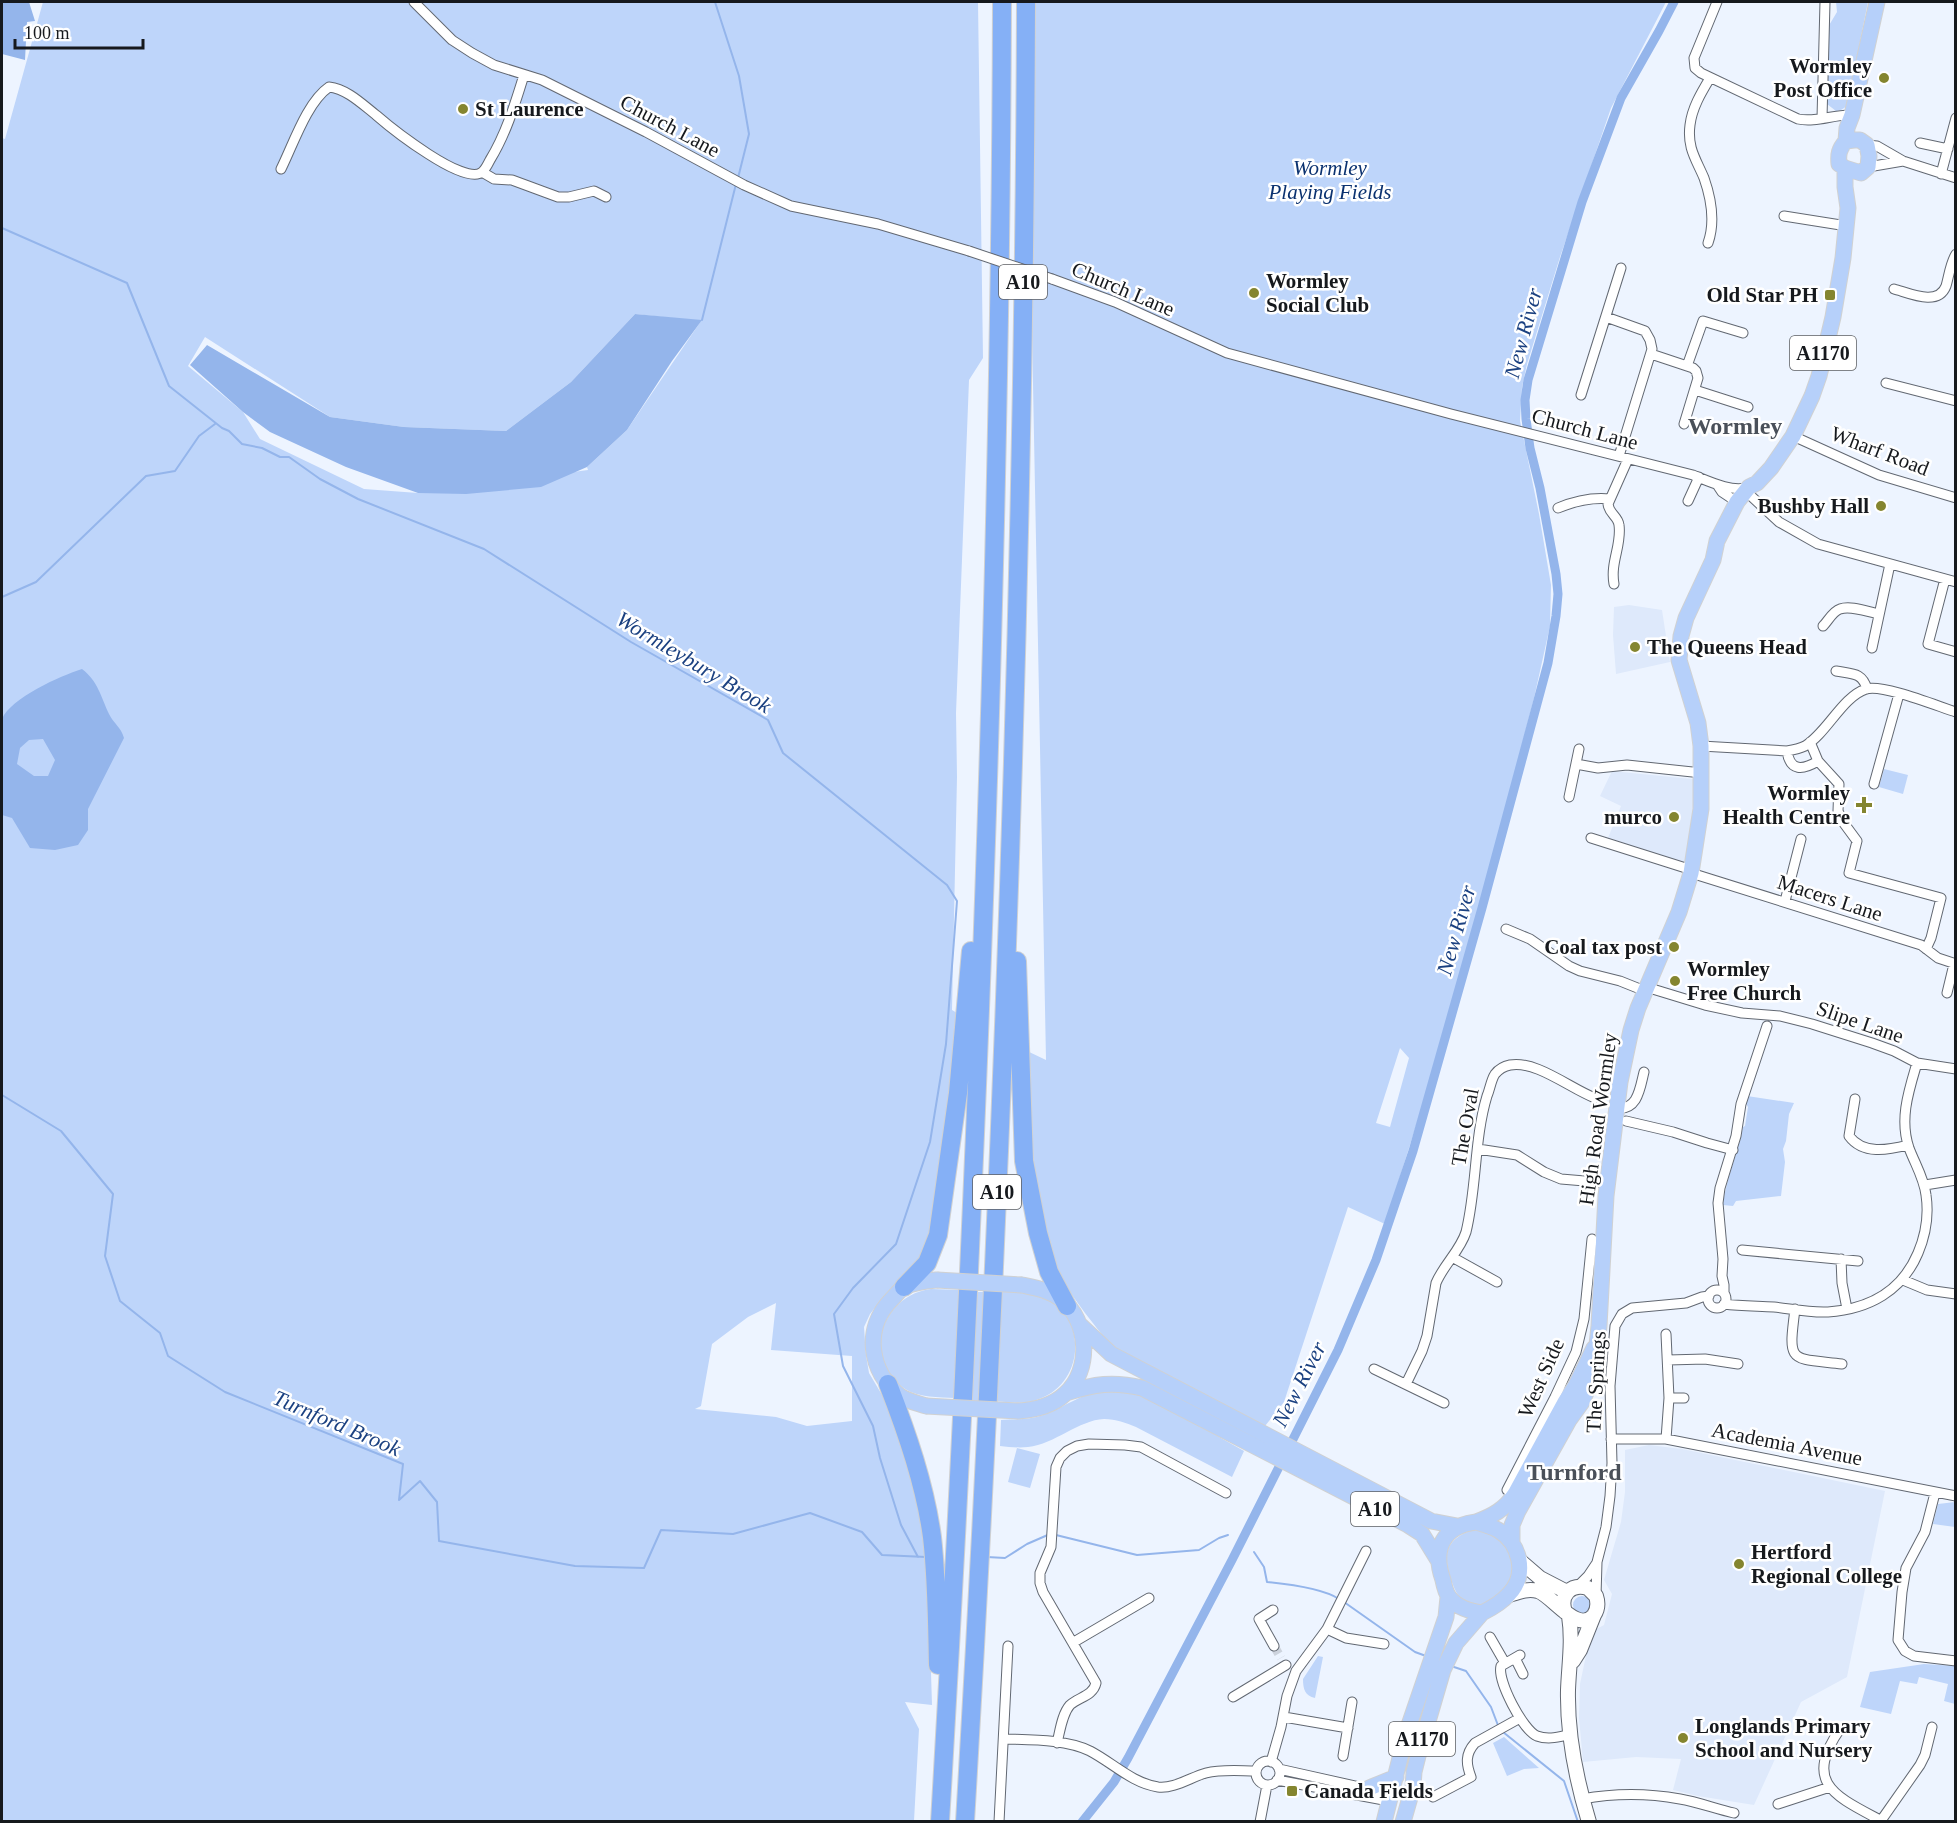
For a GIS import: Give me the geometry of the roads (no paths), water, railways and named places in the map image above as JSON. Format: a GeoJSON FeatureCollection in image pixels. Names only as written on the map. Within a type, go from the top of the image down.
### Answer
{"type":"FeatureCollection","features":[{"type":"Feature","properties":{"kind":"highway","name":"A10"},"geometry":{"type":"LineString","coordinates":[[940,1821],[967,1331],[982,993],[994,562],[1002,2]]}},
{"type":"Feature","properties":{"kind":"highway","name":"A10"},"geometry":{"type":"LineString","coordinates":[[965,1821],[989,1380],[1009,911],[1018,563],[1026,2]]}},
{"type":"Feature","properties":{"kind":"highway"},"geometry":{"type":"LineString","coordinates":[[904,1287],[927,1263],[938,1235],[965,1026],[976,871],[987,812]]}},
{"type":"Feature","properties":{"kind":"highway"},"geometry":{"type":"LineString","coordinates":[[1009,911],[1016,944],[1024,1161],[1038,1233],[1049,1272],[1067,1305]]}},
{"type":"Feature","properties":{"kind":"highway"},"geometry":{"type":"LineString","coordinates":[[888,1384],[903,1422],[930,1521],[937,1594],[939,1711],[945,1735]]}},
{"type":"Feature","properties":{"kind":"main road"},"geometry":{"type":"LineString","coordinates":[[1845,168],[1865,170],[1869,156],[1854,134],[1877,2]]}},
{"type":"Feature","properties":{"kind":"main road","name":"High Road Wormley"},"geometry":{"type":"LineString","coordinates":[[1512,1543],[1511,1533],[1514,1520],[1569,1420],[1582,1402],[1599,1355],[1597,1345],[1608,1183],[1616,1108],[1631,1030],[1679,912],[1691,872],[1701,809],[1702,773],[1698,723],[1684,679],[1679,652],[1686,618],[1748,492],[1771,468],[1793,436],[1819,376],[1836,299],[1847,226],[1845,168],[1839,164],[1838,154],[1854,134]]}},
{"type":"Feature","properties":{"kind":"main road","name":"High Road Wormley"},"geometry":{"type":"LineString","coordinates":[[1848,208],[1865,170]]}},
{"type":"Feature","properties":{"kind":"main road","name":"A10"},"geometry":{"type":"LineString","coordinates":[[1438,1560],[1422,1534],[1408,1524],[1142,1388],[1124,1384],[1087,1387],[1066,1394],[1047,1406],[1018,1411],[926,1406],[901,1397],[888,1384],[879,1368],[873,1353],[873,1328],[884,1307],[904,1287],[922,1282],[936,1280],[1022,1285],[1044,1289],[1061,1299],[1080,1325],[1111,1354],[1431,1521],[1457,1526]]}},
{"type":"Feature","properties":{"kind":"main road","name":"A10"},"geometry":{"type":"LineString","coordinates":[[1066,1394],[1083,1362],[1084,1343],[1080,1325]]}},
{"type":"Feature","properties":{"kind":"main road"},"geometry":{"type":"LineString","coordinates":[[1476,1522],[1500,1531],[1512,1543],[1519,1560],[1520,1575],[1509,1594],[1482,1613],[1467,1610],[1449,1597],[1438,1560],[1442,1541],[1457,1526],[1476,1522],[1495,1514],[1510,1501],[1560,1400],[1576,1385],[1590,1353],[1597,1345]]}},
{"type":"Feature","properties":{"kind":"main road"},"geometry":{"type":"LineString","coordinates":[[1560,1400],[1570,1409],[1569,1420]]}},
{"type":"Feature","properties":{"kind":"main road"},"geometry":{"type":"LineString","coordinates":[[1519,1560],[1540,1578],[1572,1589],[1588,1588],[1596,1596],[1597,1608],[1580,1650],[1570,1665]]}},
{"type":"Feature","properties":{"kind":"main road"},"geometry":{"type":"LineString","coordinates":[[1572,1589],[1563,1601],[1569,1618],[1568,1690],[1571,1734],[1575,1770],[1589,1821]]}},
{"type":"Feature","properties":{"kind":"main road"},"geometry":{"type":"LineString","coordinates":[[1509,1594],[1535,1590],[1545,1594],[1569,1618],[1584,1621],[1594,1615]]}},
{"type":"Feature","properties":{"kind":"main road","name":"A1170"},"geometry":{"type":"LineString","coordinates":[[1397,1805],[1396,1777],[1406,1734],[1446,1617],[1449,1597]]}},
{"type":"Feature","properties":{"kind":"main road","name":"A1170"},"geometry":{"type":"LineString","coordinates":[[1384,1821],[1397,1805],[1407,1781],[1414,1772],[1427,1719],[1451,1653],[1482,1613]]}},
{"type":"Feature","properties":{"kind":"main road"},"geometry":{"type":"LineString","coordinates":[[1370,1788],[1396,1777]]}},
{"type":"Feature","properties":{"kind":"street","name":"Church Lane"},"geometry":{"type":"LineString","coordinates":[[414,2],[452,40],[494,65],[542,80],[646,132],[731,179],[791,206],[878,224],[969,251],[1115,302],[1227,353],[1451,414],[1699,477],[1718,486],[1748,492]]}},
{"type":"Feature","properties":{"kind":"street"},"geometry":{"type":"LineString","coordinates":[[1717,2],[1694,58],[1695,68],[1710,78],[1792,117],[1805,121],[1840,114],[1854,134],[1903,161],[1956,178]]}},
{"type":"Feature","properties":{"kind":"street"},"geometry":{"type":"LineString","coordinates":[[1825,2],[1827,118]]}},
{"type":"Feature","properties":{"kind":"street"},"geometry":{"type":"LineString","coordinates":[[482,172],[495,152],[512,116],[524,75]]}},
{"type":"Feature","properties":{"kind":"street"},"geometry":{"type":"LineString","coordinates":[[1708,243],[1710,204],[1703,176],[1690,149],[1689,127],[1696,102],[1710,78]]}},
{"type":"Feature","properties":{"kind":"street"},"geometry":{"type":"LineString","coordinates":[[281,169],[307,114],[322,92],[329,87],[336,88],[350,96],[438,160],[467,175],[482,172],[494,179],[512,180],[558,197],[569,197],[594,191],[606,197]]}},
{"type":"Feature","properties":{"kind":"street"},"geometry":{"type":"LineString","coordinates":[[1941,174],[1954,134],[1956,117]]}},
{"type":"Feature","properties":{"kind":"street"},"geometry":{"type":"LineString","coordinates":[[1920,143],[1948,149]]}},
{"type":"Feature","properties":{"kind":"street"},"geometry":{"type":"LineString","coordinates":[[1865,170],[1903,161]]}},
{"type":"Feature","properties":{"kind":"street"},"geometry":{"type":"LineString","coordinates":[[1784,216],[1847,226]]}},
{"type":"Feature","properties":{"kind":"street"},"geometry":{"type":"LineString","coordinates":[[1894,289],[1925,298],[1939,295],[1945,288],[1956,254]]}},
{"type":"Feature","properties":{"kind":"street"},"geometry":{"type":"LineString","coordinates":[[1581,395],[1621,268]]}},
{"type":"Feature","properties":{"kind":"street"},"geometry":{"type":"LineString","coordinates":[[1606,318],[1645,332],[1650,340],[1651,354],[1608,509],[1619,526],[1618,547],[1612,575],[1614,584]]}},
{"type":"Feature","properties":{"kind":"street"},"geometry":{"type":"LineString","coordinates":[[1688,366],[1703,321],[1743,333]]}},
{"type":"Feature","properties":{"kind":"street"},"geometry":{"type":"LineString","coordinates":[[1651,354],[1688,366],[1696,371],[1698,378],[1684,423]]}},
{"type":"Feature","properties":{"kind":"street"},"geometry":{"type":"LineString","coordinates":[[1886,383],[1956,401]]}},
{"type":"Feature","properties":{"kind":"street"},"geometry":{"type":"LineString","coordinates":[[1695,390],[1748,407]]}},
{"type":"Feature","properties":{"kind":"street","name":"Wharf Road"},"geometry":{"type":"LineString","coordinates":[[1793,436],[1879,475],[1956,498]]}},
{"type":"Feature","properties":{"kind":"street"},"geometry":{"type":"LineString","coordinates":[[1688,501],[1699,477]]}},
{"type":"Feature","properties":{"kind":"street","name":"Church Lane"},"geometry":{"type":"LineString","coordinates":[[1718,486],[1722,492],[1748,492]]}},
{"type":"Feature","properties":{"kind":"street"},"geometry":{"type":"LineString","coordinates":[[1748,492],[1779,522],[1807,538],[1841,551],[1956,582]]}},
{"type":"Feature","properties":{"kind":"street"},"geometry":{"type":"LineString","coordinates":[[1558,508],[1582,500],[1610,499]]}},
{"type":"Feature","properties":{"kind":"street"},"geometry":{"type":"LineString","coordinates":[[1872,648],[1890,564]]}},
{"type":"Feature","properties":{"kind":"street"},"geometry":{"type":"LineString","coordinates":[[1945,579],[1928,644],[1956,652]]}},
{"type":"Feature","properties":{"kind":"street"},"geometry":{"type":"LineString","coordinates":[[1823,626],[1841,608],[1879,614]]}},
{"type":"Feature","properties":{"kind":"street"},"geometry":{"type":"LineString","coordinates":[[1836,671],[1860,676],[1867,689]]}},
{"type":"Feature","properties":{"kind":"street"},"geometry":{"type":"LineString","coordinates":[[1701,746],[1787,751],[1804,747],[1846,704],[1867,689],[1879,689],[1899,694],[1956,712]]}},
{"type":"Feature","properties":{"kind":"street"},"geometry":{"type":"LineString","coordinates":[[1874,784],[1899,694]]}},
{"type":"Feature","properties":{"kind":"street"},"geometry":{"type":"LineString","coordinates":[[1810,742],[1818,761],[1839,784],[1838,811],[1857,841],[1849,873],[1941,898],[1926,949]]}},
{"type":"Feature","properties":{"kind":"street"},"geometry":{"type":"LineString","coordinates":[[1569,797],[1579,749]]}},
{"type":"Feature","properties":{"kind":"street"},"geometry":{"type":"LineString","coordinates":[[1787,751],[1790,761],[1796,767],[1808,767],[1818,761]]}},
{"type":"Feature","properties":{"kind":"street"},"geometry":{"type":"LineString","coordinates":[[1576,764],[1598,768],[1627,765],[1702,773]]}},
{"type":"Feature","properties":{"kind":"street","name":"Macers Lane"},"geometry":{"type":"LineString","coordinates":[[1591,838],[1921,945],[1938,958],[1955,964]]}},
{"type":"Feature","properties":{"kind":"street"},"geometry":{"type":"LineString","coordinates":[[1785,901],[1801,839]]}},
{"type":"Feature","properties":{"kind":"street","name":"Slipe Lane"},"geometry":{"type":"LineString","coordinates":[[1506,928],[1530,939],[1563,963],[1580,971],[1705,1005],[1780,1016],[1833,1029],[1894,1051],[1917,1063],[1956,1069]]}},
{"type":"Feature","properties":{"kind":"street"},"geometry":{"type":"LineString","coordinates":[[1947,993],[1955,964]]}},
{"type":"Feature","properties":{"kind":"street"},"geometry":{"type":"LineString","coordinates":[[1767,1026],[1741,1104],[1733,1150],[1722,1182],[1718,1203],[1723,1259],[1722,1276],[1716,1285],[1718,1297],[1740,1304],[1827,1312],[1847,1310],[1878,1298],[1891,1291],[1903,1280],[1915,1261],[1925,1230],[1928,1210],[1925,1185],[1908,1145],[1905,1112],[1917,1063]]}},
{"type":"Feature","properties":{"kind":"street","name":"The Oval"},"geometry":{"type":"LineString","coordinates":[[1406,1384],[1427,1336],[1436,1283],[1460,1247],[1465,1234],[1484,1105],[1492,1079],[1503,1068],[1516,1064],[1544,1071],[1577,1091],[1595,1098]]}},
{"type":"Feature","properties":{"kind":"street"},"geometry":{"type":"LineString","coordinates":[[1616,1108],[1624,1109],[1634,1102],[1639,1093],[1644,1072]]}},
{"type":"Feature","properties":{"kind":"street"},"geometry":{"type":"LineString","coordinates":[[1855,1100],[1849,1136],[1853,1142],[1863,1147],[1880,1150],[1908,1145]]}},
{"type":"Feature","properties":{"kind":"street"},"geometry":{"type":"LineString","coordinates":[[1626,1121],[1733,1150]]}},
{"type":"Feature","properties":{"kind":"street"},"geometry":{"type":"LineString","coordinates":[[1478,1149],[1517,1155],[1544,1172],[1561,1179],[1608,1183]]}},
{"type":"Feature","properties":{"kind":"street"},"geometry":{"type":"LineString","coordinates":[[1925,1185],[1956,1180]]}},
{"type":"Feature","properties":{"kind":"street","name":"West Side"},"geometry":{"type":"LineString","coordinates":[[1507,1490],[1560,1400],[1584,1319],[1592,1239]]}},
{"type":"Feature","properties":{"kind":"street"},"geometry":{"type":"LineString","coordinates":[[1742,1250],[1858,1261]]}},
{"type":"Feature","properties":{"kind":"street"},"geometry":{"type":"LineString","coordinates":[[1452,1257],[1497,1282]]}},
{"type":"Feature","properties":{"kind":"street"},"geometry":{"type":"LineString","coordinates":[[1841,1259],[1847,1310]]}},
{"type":"Feature","properties":{"kind":"street"},"geometry":{"type":"LineString","coordinates":[[1903,1280],[1927,1290],[1956,1294]]}},
{"type":"Feature","properties":{"kind":"street","name":"The Springs"},"geometry":{"type":"LineString","coordinates":[[1596,1596],[1597,1562],[1606,1527],[1610,1496],[1610,1386],[1612,1344],[1618,1320],[1625,1311],[1632,1308],[1692,1302],[1702,1297],[1718,1297]]}},
{"type":"Feature","properties":{"kind":"street"},"geometry":{"type":"LineString","coordinates":[[1795,1309],[1791,1342],[1795,1356],[1809,1361],[1842,1364]]}},
{"type":"Feature","properties":{"kind":"street"},"geometry":{"type":"LineString","coordinates":[[1666,1334],[1669,1398],[1666,1438]]}},
{"type":"Feature","properties":{"kind":"street"},"geometry":{"type":"LineString","coordinates":[[1668,1360],[1706,1359],[1738,1364]]}},
{"type":"Feature","properties":{"kind":"street"},"geometry":{"type":"LineString","coordinates":[[1374,1369],[1444,1403]]}},
{"type":"Feature","properties":{"kind":"street"},"geometry":{"type":"LineString","coordinates":[[1669,1398],[1684,1398]]}},
{"type":"Feature","properties":{"kind":"street","name":"Academia Avenue"},"geometry":{"type":"LineString","coordinates":[[1611,1439],[1666,1438],[1956,1496]]}},
{"type":"Feature","properties":{"kind":"street"},"geometry":{"type":"LineString","coordinates":[[1057,1743],[1065,1713],[1070,1705],[1091,1692],[1096,1686],[1094,1677],[1043,1592],[1040,1583],[1040,1573],[1049,1553],[1056,1467],[1060,1458],[1077,1446],[1089,1444],[1141,1447],[1226,1493]]}},
{"type":"Feature","properties":{"kind":"street"},"geometry":{"type":"LineString","coordinates":[[1935,1493],[1925,1532],[1906,1568],[1898,1640],[1905,1651],[1914,1656],[1956,1661]]}},
{"type":"Feature","properties":{"kind":"street"},"geometry":{"type":"LineString","coordinates":[[1271,1762],[1284,1717],[1287,1696],[1296,1671],[1327,1629],[1366,1551]]}},
{"type":"Feature","properties":{"kind":"street"},"geometry":{"type":"LineString","coordinates":[[1572,1589],[1588,1576],[1597,1562]]}},
{"type":"Feature","properties":{"kind":"street"},"geometry":{"type":"LineString","coordinates":[[1074,1642],[1149,1598]]}},
{"type":"Feature","properties":{"kind":"street"},"geometry":{"type":"LineString","coordinates":[[1273,1610],[1259,1619],[1274,1646]]}},
{"type":"Feature","properties":{"kind":"street"},"geometry":{"type":"LineString","coordinates":[[1327,1629],[1346,1638],[1384,1644]]}},
{"type":"Feature","properties":{"kind":"street"},"geometry":{"type":"LineString","coordinates":[[1490,1637],[1505,1663]]}},
{"type":"Feature","properties":{"kind":"street"},"geometry":{"type":"LineString","coordinates":[[999,1821],[1008,1646]]}},
{"type":"Feature","properties":{"kind":"street"},"geometry":{"type":"LineString","coordinates":[[1523,1674],[1517,1656],[1501,1666],[1502,1680],[1528,1730],[1545,1738],[1571,1734]]}},
{"type":"Feature","properties":{"kind":"street"},"geometry":{"type":"LineString","coordinates":[[1233,1697],[1284,1662],[1296,1671]]}},
{"type":"Feature","properties":{"kind":"street"},"geometry":{"type":"LineString","coordinates":[[1343,1756],[1352,1702]]}},
{"type":"Feature","properties":{"kind":"street"},"geometry":{"type":"LineString","coordinates":[[1284,1717],[1348,1728]]}},
{"type":"Feature","properties":{"kind":"street"},"geometry":{"type":"LineString","coordinates":[[1432,1797],[1471,1777],[1467,1767],[1468,1755],[1470,1748],[1477,1741],[1520,1718]]}},
{"type":"Feature","properties":{"kind":"street"},"geometry":{"type":"LineString","coordinates":[[1840,1729],[1829,1745],[1824,1760],[1824,1774],[1830,1787],[1848,1802],[1880,1821],[1920,1765],[1932,1727]]}},
{"type":"Feature","properties":{"kind":"street"},"geometry":{"type":"LineString","coordinates":[[1004,1738],[1057,1743],[1089,1750],[1140,1782],[1162,1787],[1207,1773],[1256,1771]]}},
{"type":"Feature","properties":{"kind":"street"},"geometry":{"type":"LineString","coordinates":[[1256,1771],[1262,1763],[1271,1762],[1279,1769],[1370,1788],[1397,1805]]}},
{"type":"Feature","properties":{"kind":"street"},"geometry":{"type":"LineString","coordinates":[[1256,1771],[1260,1782],[1267,1785],[1274,1784],[1280,1776],[1279,1769]]}},
{"type":"Feature","properties":{"kind":"street"},"geometry":{"type":"LineString","coordinates":[[1277,1780],[1397,1805]]}},
{"type":"Feature","properties":{"kind":"street"},"geometry":{"type":"LineString","coordinates":[[1260,1821],[1267,1785]]}},
{"type":"Feature","properties":{"kind":"street"},"geometry":{"type":"LineString","coordinates":[[1778,1804],[1830,1787]]}},
{"type":"Feature","properties":{"kind":"street"},"geometry":{"type":"LineString","coordinates":[[1582,1799],[1618,1794],[1667,1797],[1734,1813]]}},
{"type":"Feature","properties":{"kind":"waterway"},"geometry":{"type":"LineString","coordinates":[[715,2],[739,76],[749,134],[738,178]]}},
{"type":"Feature","properties":{"kind":"waterway","name":"New River"},"geometry":{"type":"LineString","coordinates":[[1082,1822],[1114,1782],[1128,1758],[1232,1560],[1338,1350],[1376,1260],[1413,1151],[1548,663],[1556,616],[1558,594],[1556,574],[1526,419],[1525,400],[1528,380],[1582,202],[1621,98],[1674,2]]}},
{"type":"Feature","properties":{"kind":"waterway"},"geometry":{"type":"LineString","coordinates":[[702,320],[736,184]]}},
{"type":"Feature","properties":{"kind":"waterway","name":"Wormleybury Brook"},"geometry":{"type":"LineString","coordinates":[[2,228],[127,283],[169,386],[222,428],[229,431],[242,444],[262,448],[280,457],[289,457],[320,479],[358,499],[484,549],[631,642],[768,720],[783,753],[947,885],[957,901],[946,1044],[930,1142],[896,1244],[853,1288],[834,1314],[843,1366],[873,1426],[880,1458],[901,1525],[918,1557]]}},
{"type":"Feature","properties":{"kind":"waterway"},"geometry":{"type":"LineString","coordinates":[[2,597],[36,582],[146,476],[175,471],[199,436],[215,424]]}},
{"type":"Feature","properties":{"kind":"waterway","name":"Turnford Brook"},"geometry":{"type":"LineString","coordinates":[[2,1095],[61,1131],[113,1194],[105,1256],[120,1301],[160,1333],[168,1356],[225,1392],[403,1464],[399,1500],[420,1481],[437,1502],[439,1541],[575,1566],[644,1568],[661,1530],[733,1534],[810,1513],[862,1532],[882,1555],[926,1557]]}},
{"type":"Feature","properties":{"kind":"waterway","name":"Turnford Brook"},"geometry":{"type":"LineString","coordinates":[[987,1557],[1005,1558],[1027,1544],[1050,1534]]}},
{"type":"Feature","properties":{"kind":"waterway","name":"Turnford Brook"},"geometry":{"type":"LineString","coordinates":[[1056,1535],[1137,1555],[1199,1550],[1228,1535]]}},
{"type":"Feature","properties":{"kind":"waterway","name":"Turnford Brook"},"geometry":{"type":"LineString","coordinates":[[1254,1552],[1264,1567],[1267,1582],[1314,1589],[1339,1599]]}},
{"type":"Feature","properties":{"kind":"waterway","name":"Turnford Brook"},"geometry":{"type":"LineString","coordinates":[[1344,1602],[1415,1652],[1426,1656]]}},
{"type":"Feature","properties":{"kind":"waterway","name":"Turnford Brook"},"geometry":{"type":"LineString","coordinates":[[1451,1666],[1466,1671],[1491,1707],[1499,1728]]}},
{"type":"Feature","properties":{"kind":"waterway","name":"Turnford Brook"},"geometry":{"type":"LineString","coordinates":[[1503,1732],[1564,1781],[1578,1822]]}},
{"type":"Feature","properties":{"kind":"tunnel"},"geometry":{"type":"LineString","coordinates":[[1274,1646],[1281,1658]]}},
{"type":"Feature","properties":{"kind":"place","name":"Wormley Post Office"},"geometry":{"type":"Point","coordinates":[1884,78]}},
{"type":"Feature","properties":{"kind":"place","name":"St Laurence"},"geometry":{"type":"Point","coordinates":[463,109]}},
{"type":"Feature","properties":{"kind":"place","name":"Wormley Social Club"},"geometry":{"type":"Point","coordinates":[1254,293]}},
{"type":"Feature","properties":{"kind":"place","name":"Old Star PH"},"geometry":{"type":"Point","coordinates":[1830,295]}},
{"type":"Feature","properties":{"kind":"place","name":"Bushby Hall"},"geometry":{"type":"Point","coordinates":[1881,506]}},
{"type":"Feature","properties":{"kind":"place","name":"The Queens Head"},"geometry":{"type":"Point","coordinates":[1635,647]}},
{"type":"Feature","properties":{"kind":"place","name":"Wormley Health Centre"},"geometry":{"type":"Point","coordinates":[1864,805]}},
{"type":"Feature","properties":{"kind":"place","name":"murco"},"geometry":{"type":"Point","coordinates":[1674,817]}},
{"type":"Feature","properties":{"kind":"place","name":"Coal tax post"},"geometry":{"type":"Point","coordinates":[1674,947]}},
{"type":"Feature","properties":{"kind":"place","name":"Wormley Free Church"},"geometry":{"type":"Point","coordinates":[1675,981]}},
{"type":"Feature","properties":{"kind":"place","name":"Hertford Regional College"},"geometry":{"type":"Point","coordinates":[1739,1564]}},
{"type":"Feature","properties":{"kind":"place","name":"Longlands Primary School and Nursery"},"geometry":{"type":"Point","coordinates":[1683,1738]}},
{"type":"Feature","properties":{"kind":"place","name":"Canada Fields"},"geometry":{"type":"Point","coordinates":[1292,1791]}},
{"type":"Feature","properties":{"kind":"district","name":"Wormley"},"geometry":{"type":"Point","coordinates":[1735,426]}},
{"type":"Feature","properties":{"kind":"district","name":"Turnford"},"geometry":{"type":"Point","coordinates":[1574,1472]}},
{"type":"Feature","properties":{"kind":"park label","name":"Wormley Playing Fields"},"geometry":{"type":"Point","coordinates":[1330,180]}}]}
